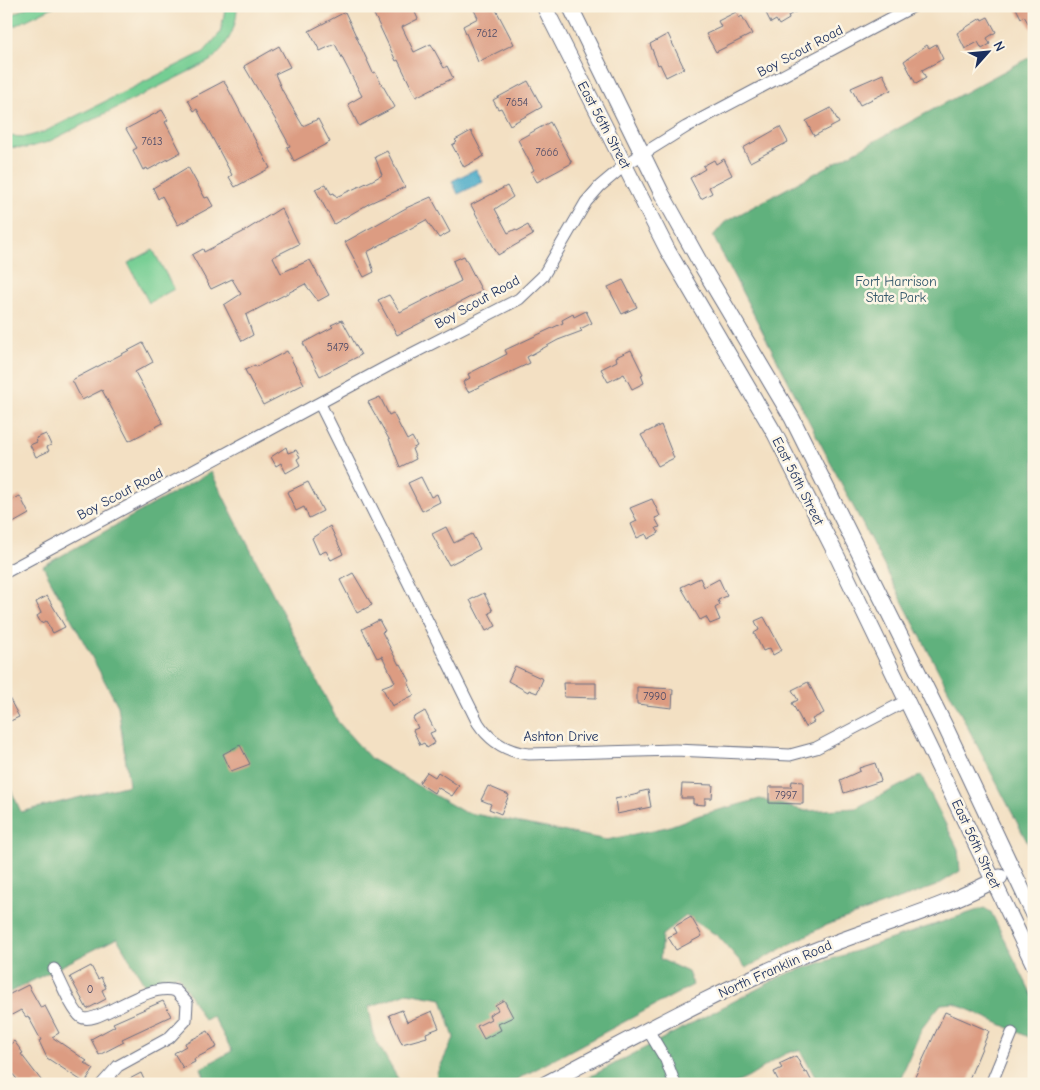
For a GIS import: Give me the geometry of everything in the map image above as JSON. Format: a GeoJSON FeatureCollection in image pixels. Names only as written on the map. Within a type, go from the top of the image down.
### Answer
{"type":"FeatureCollection","features":[{"type":"Feature","properties":{"kind":"main road","name":"East 56th Street"},"geometry":{"type":"LineString","coordinates":[[544,6],[686,283],[775,434],[908,700],[992,882],[1034,964]]}},
{"type":"Feature","properties":{"kind":"main road","name":"East 56th Street"},"geometry":{"type":"LineString","coordinates":[[570,6],[662,194],[703,268],[792,418],[933,701],[1034,915]]}},
{"type":"Feature","properties":{"kind":"main road","name":"North Franklin Road"},"geometry":{"type":"LineString","coordinates":[[545,1084],[718,994],[806,954],[951,900],[992,882],[1012,870]]}},
{"type":"Feature","properties":{"kind":"street","name":"Boy Scout Road"},"geometry":{"type":"LineString","coordinates":[[6,572],[523,296],[543,276],[586,202],[600,186],[625,165],[643,152],[914,6]]}},
{"type":"Feature","properties":{"kind":"street","name":"Ashton Drive"},"geometry":{"type":"LineString","coordinates":[[320,404],[478,723],[492,740],[502,746],[512,751],[529,754],[665,750],[790,755],[822,745],[908,700]]}},
{"type":"Feature","properties":{"kind":"street"},"geometry":{"type":"LineString","coordinates":[[54,969],[77,1013],[85,1019],[94,1018],[139,995],[155,990],[176,991],[186,1003],[186,1020],[174,1034],[118,1066],[102,1084]]}},
{"type":"Feature","properties":{"kind":"street"},"geometry":{"type":"LineString","coordinates":[[648,1030],[666,1060],[675,1084]]}},
{"type":"Feature","properties":{"kind":"street"},"geometry":{"type":"LineString","coordinates":[[991,1084],[1012,1033]]}},
{"type":"Feature","properties":{"kind":"green space"},"geometry":{"type":"Polygon","coordinates":[[[30,6],[55,6],[6,30],[6,18],[30,6]]]}},
{"type":"Feature","properties":{"kind":"green space"},"geometry":{"type":"Polygon","coordinates":[[[226,6],[237,6],[233,30],[226,43],[210,61],[48,142],[27,148],[6,147],[6,136],[26,137],[44,132],[204,52],[220,33],[226,6]]]}},
{"type":"Feature","properties":{"kind":"green space","name":"Fort Harrison State Park"},"geometry":{"type":"Polygon","coordinates":[[[1034,55],[1034,855],[713,236],[725,222],[1034,55]]]}},
{"type":"Feature","properties":{"kind":"green space"},"geometry":{"type":"Polygon","coordinates":[[[153,250],[174,289],[149,303],[128,263],[153,250]]]}},
{"type":"Feature","properties":{"kind":"green space"},"geometry":{"type":"Polygon","coordinates":[[[211,472],[338,722],[371,759],[464,812],[607,840],[667,827],[700,815],[760,799],[806,811],[856,808],[921,775],[958,849],[960,871],[936,886],[826,925],[746,968],[718,936],[686,916],[662,935],[660,959],[688,972],[693,985],[508,1084],[435,1084],[437,1073],[454,1038],[442,999],[407,993],[369,1007],[374,1037],[401,1084],[207,1084],[201,1068],[232,1051],[213,1016],[204,1020],[178,975],[148,990],[117,938],[6,994],[6,779],[21,812],[129,785],[118,706],[43,566],[211,472]]]}},
{"type":"Feature","properties":{"kind":"green space"},"geometry":{"type":"Polygon","coordinates":[[[984,908],[991,912],[1034,999],[1034,1032],[1031,1038],[954,1003],[941,1004],[922,1028],[898,1084],[819,1084],[800,1050],[782,1055],[749,1077],[731,1084],[711,1085],[656,1082],[649,1084],[576,1084],[784,975],[984,908]]]}},
{"type":"Feature","properties":{"kind":"water"},"geometry":{"type":"Polygon","coordinates":[[[476,169],[483,182],[458,194],[452,181],[476,169]]]}},
{"type":"Feature","properties":{"kind":"building"},"geometry":{"type":"Polygon","coordinates":[[[379,6],[412,6],[418,19],[402,27],[414,52],[431,44],[444,68],[447,66],[453,78],[416,97],[398,60],[396,61],[372,10],[379,6]]]}},
{"type":"Feature","properties":{"kind":"building"},"geometry":{"type":"Polygon","coordinates":[[[472,6],[494,6],[514,44],[478,62],[463,26],[478,18],[472,6]]]}},
{"type":"Feature","properties":{"kind":"building"},"geometry":{"type":"Polygon","coordinates":[[[770,6],[806,6],[788,16],[789,19],[779,25],[776,20],[771,23],[764,9],[770,6]]]}},
{"type":"Feature","properties":{"kind":"building"},"geometry":{"type":"Polygon","coordinates":[[[1015,6],[1034,6],[1034,33],[1024,16],[1021,18],[1015,6]]]}},
{"type":"Feature","properties":{"kind":"building"},"geometry":{"type":"Polygon","coordinates":[[[345,12],[373,73],[375,72],[395,107],[359,126],[348,104],[362,96],[335,44],[320,51],[309,31],[345,12]]]}},
{"type":"Feature","properties":{"kind":"building"},"geometry":{"type":"Polygon","coordinates":[[[736,12],[739,18],[742,16],[752,34],[716,52],[706,34],[721,27],[718,21],[736,12]]]}},
{"type":"Feature","properties":{"kind":"building"},"geometry":{"type":"Polygon","coordinates":[[[988,17],[996,32],[987,38],[990,44],[982,49],[978,42],[965,49],[957,33],[981,18],[982,20],[988,17]]]}},
{"type":"Feature","properties":{"kind":"building"},"geometry":{"type":"Polygon","coordinates":[[[668,34],[684,68],[666,77],[660,64],[658,65],[650,44],[668,34]]]}},
{"type":"Feature","properties":{"kind":"building"},"geometry":{"type":"Polygon","coordinates":[[[936,44],[943,59],[922,70],[926,78],[916,84],[904,61],[927,45],[929,48],[936,44]]]}},
{"type":"Feature","properties":{"kind":"building"},"geometry":{"type":"Polygon","coordinates":[[[279,46],[290,67],[275,74],[282,90],[303,126],[318,119],[330,142],[294,161],[287,147],[290,146],[244,66],[279,46]]]}},
{"type":"Feature","properties":{"kind":"building"},"geometry":{"type":"Polygon","coordinates":[[[883,74],[891,90],[860,105],[851,88],[883,74]]]}},
{"type":"Feature","properties":{"kind":"building"},"geometry":{"type":"Polygon","coordinates":[[[224,81],[270,168],[235,187],[229,177],[232,175],[197,109],[194,111],[188,100],[224,81]]]}},
{"type":"Feature","properties":{"kind":"building"},"geometry":{"type":"Polygon","coordinates":[[[528,81],[542,107],[510,125],[501,108],[498,109],[493,100],[528,81]]]}},
{"type":"Feature","properties":{"kind":"building"},"geometry":{"type":"Polygon","coordinates":[[[831,108],[839,123],[814,136],[806,121],[831,108]]]}},
{"type":"Feature","properties":{"kind":"building"},"geometry":{"type":"Polygon","coordinates":[[[162,110],[168,120],[165,122],[181,152],[148,170],[147,168],[143,170],[133,150],[137,148],[126,129],[162,110]]]}},
{"type":"Feature","properties":{"kind":"building"},"geometry":{"type":"Polygon","coordinates":[[[550,122],[572,163],[537,182],[531,172],[534,170],[518,140],[550,122]]]}},
{"type":"Feature","properties":{"kind":"building"},"geometry":{"type":"Polygon","coordinates":[[[780,127],[788,142],[750,162],[743,148],[780,127]]]}},
{"type":"Feature","properties":{"kind":"building"},"geometry":{"type":"Polygon","coordinates":[[[471,131],[484,156],[464,167],[452,145],[457,142],[455,140],[471,131]]]}},
{"type":"Feature","properties":{"kind":"building"},"geometry":{"type":"Polygon","coordinates":[[[387,151],[405,187],[370,203],[334,224],[315,189],[326,184],[331,194],[334,193],[336,197],[371,181],[382,175],[375,157],[387,151]]]}},
{"type":"Feature","properties":{"kind":"building"},"geometry":{"type":"Polygon","coordinates":[[[724,159],[732,175],[709,187],[712,193],[701,199],[690,178],[705,169],[703,166],[714,160],[716,164],[724,159]]]}},
{"type":"Feature","properties":{"kind":"building"},"geometry":{"type":"Polygon","coordinates":[[[188,167],[205,198],[208,197],[213,206],[178,225],[162,196],[158,199],[153,188],[188,167]]]}},
{"type":"Feature","properties":{"kind":"building"},"geometry":{"type":"Polygon","coordinates":[[[507,186],[513,197],[495,209],[508,233],[528,225],[533,235],[498,255],[471,205],[507,186]]]}},
{"type":"Feature","properties":{"kind":"building"},"geometry":{"type":"Polygon","coordinates":[[[431,197],[450,232],[439,238],[426,220],[367,252],[374,272],[364,277],[345,242],[406,208],[431,197]]]}},
{"type":"Feature","properties":{"kind":"building"},"geometry":{"type":"Polygon","coordinates":[[[281,208],[299,244],[273,257],[281,273],[310,260],[329,295],[318,301],[305,284],[246,315],[253,335],[242,341],[224,305],[241,294],[232,279],[211,289],[192,255],[203,249],[204,252],[243,232],[281,208]]]}},
{"type":"Feature","properties":{"kind":"building"},"geometry":{"type":"Polygon","coordinates":[[[464,256],[482,291],[397,335],[378,300],[389,295],[400,312],[461,281],[453,261],[464,256]]]}},
{"type":"Feature","properties":{"kind":"building"},"geometry":{"type":"Polygon","coordinates":[[[623,280],[637,307],[622,314],[608,287],[623,280]]]}},
{"type":"Feature","properties":{"kind":"building"},"geometry":{"type":"Polygon","coordinates":[[[586,311],[592,323],[580,329],[582,331],[558,340],[527,357],[530,363],[468,392],[463,382],[470,378],[468,374],[507,354],[505,350],[563,323],[562,320],[573,314],[574,317],[586,311]]]}},
{"type":"Feature","properties":{"kind":"building"},"geometry":{"type":"Polygon","coordinates":[[[342,320],[361,355],[320,376],[303,343],[342,320]]]}},
{"type":"Feature","properties":{"kind":"building"},"geometry":{"type":"Polygon","coordinates":[[[143,343],[153,362],[135,372],[163,423],[129,441],[102,390],[82,400],[72,380],[143,343]]]}},
{"type":"Feature","properties":{"kind":"building"},"geometry":{"type":"Polygon","coordinates":[[[631,350],[643,374],[641,375],[644,383],[632,389],[624,374],[608,382],[601,369],[617,361],[616,357],[631,350]]]}},
{"type":"Feature","properties":{"kind":"building"},"geometry":{"type":"Polygon","coordinates":[[[287,351],[304,384],[263,405],[245,370],[255,365],[256,367],[287,351]]]}},
{"type":"Feature","properties":{"kind":"building"},"geometry":{"type":"Polygon","coordinates":[[[380,397],[389,415],[393,413],[407,440],[412,437],[417,446],[412,449],[416,459],[400,467],[389,439],[368,402],[380,397]]]}},
{"type":"Feature","properties":{"kind":"building"},"geometry":{"type":"Polygon","coordinates":[[[661,425],[674,458],[658,466],[641,435],[661,425]]]}},
{"type":"Feature","properties":{"kind":"building"},"geometry":{"type":"Polygon","coordinates":[[[46,434],[51,445],[47,447],[49,451],[36,457],[30,445],[37,442],[36,438],[46,434]]]}},
{"type":"Feature","properties":{"kind":"building"},"geometry":{"type":"Polygon","coordinates":[[[286,447],[288,453],[296,450],[300,457],[297,459],[300,465],[286,473],[281,463],[276,466],[271,457],[286,447]]]}},
{"type":"Feature","properties":{"kind":"building"},"geometry":{"type":"Polygon","coordinates":[[[421,477],[431,497],[437,494],[440,502],[422,511],[408,483],[421,477]]]}},
{"type":"Feature","properties":{"kind":"building"},"geometry":{"type":"Polygon","coordinates":[[[308,482],[323,511],[309,518],[304,507],[296,511],[287,492],[308,482]]]}},
{"type":"Feature","properties":{"kind":"building"},"geometry":{"type":"Polygon","coordinates":[[[20,496],[29,514],[6,527],[6,503],[20,496]]]}},
{"type":"Feature","properties":{"kind":"building"},"geometry":{"type":"Polygon","coordinates":[[[652,499],[660,516],[655,518],[660,527],[656,528],[659,533],[648,539],[646,534],[637,538],[631,524],[637,521],[630,508],[652,499]]]}},
{"type":"Feature","properties":{"kind":"building"},"geometry":{"type":"Polygon","coordinates":[[[330,526],[343,554],[331,560],[326,551],[319,554],[312,538],[330,526]]]}},
{"type":"Feature","properties":{"kind":"building"},"geometry":{"type":"Polygon","coordinates":[[[446,527],[454,543],[472,534],[480,549],[449,565],[432,534],[446,527]]]}},
{"type":"Feature","properties":{"kind":"building"},"geometry":{"type":"Polygon","coordinates":[[[353,573],[372,605],[357,613],[340,580],[353,573]]]}},
{"type":"Feature","properties":{"kind":"building"},"geometry":{"type":"Polygon","coordinates":[[[700,578],[704,587],[719,579],[727,596],[718,600],[720,605],[715,608],[720,620],[710,624],[706,617],[700,620],[681,587],[700,578]]]}},
{"type":"Feature","properties":{"kind":"building"},"geometry":{"type":"Polygon","coordinates":[[[484,593],[493,611],[489,613],[496,626],[486,631],[470,600],[484,593]]]}},
{"type":"Feature","properties":{"kind":"building"},"geometry":{"type":"Polygon","coordinates":[[[47,596],[65,627],[53,633],[46,621],[41,623],[37,616],[41,613],[36,602],[47,596]]]}},
{"type":"Feature","properties":{"kind":"building"},"geometry":{"type":"Polygon","coordinates":[[[764,617],[782,650],[773,655],[770,648],[763,651],[754,633],[759,630],[755,621],[764,617]]]}},
{"type":"Feature","properties":{"kind":"building"},"geometry":{"type":"Polygon","coordinates":[[[379,620],[385,631],[382,632],[399,665],[401,664],[410,681],[408,682],[414,695],[392,706],[382,687],[395,682],[382,656],[377,658],[362,629],[379,620]]]}},
{"type":"Feature","properties":{"kind":"building"},"geometry":{"type":"Polygon","coordinates":[[[515,666],[543,679],[537,693],[529,690],[528,692],[508,681],[515,666]]]}},
{"type":"Feature","properties":{"kind":"building"},"geometry":{"type":"Polygon","coordinates":[[[808,682],[824,713],[812,719],[814,722],[805,727],[792,703],[798,700],[792,690],[808,682]]]}},
{"type":"Feature","properties":{"kind":"building"},"geometry":{"type":"Polygon","coordinates":[[[563,683],[596,683],[596,698],[564,697],[563,683]]]}},
{"type":"Feature","properties":{"kind":"building"},"geometry":{"type":"Polygon","coordinates":[[[637,687],[673,689],[672,708],[637,704],[637,687]]]}},
{"type":"Feature","properties":{"kind":"building"},"geometry":{"type":"Polygon","coordinates":[[[6,692],[19,717],[6,723],[6,692]]]}},
{"type":"Feature","properties":{"kind":"building"},"geometry":{"type":"Polygon","coordinates":[[[425,711],[435,731],[430,733],[435,743],[427,748],[424,743],[420,745],[413,730],[418,728],[413,718],[425,711]]]}},
{"type":"Feature","properties":{"kind":"building"},"geometry":{"type":"Polygon","coordinates":[[[240,745],[250,764],[231,771],[223,754],[240,745]]]}},
{"type":"Feature","properties":{"kind":"building"},"geometry":{"type":"Polygon","coordinates":[[[875,763],[881,781],[844,793],[840,780],[860,771],[859,768],[875,763]]]}},
{"type":"Feature","properties":{"kind":"building"},"geometry":{"type":"Polygon","coordinates":[[[427,772],[435,777],[438,772],[459,786],[452,796],[437,787],[434,793],[419,783],[427,772]]]}},
{"type":"Feature","properties":{"kind":"building"},"geometry":{"type":"Polygon","coordinates":[[[792,781],[803,782],[803,804],[769,803],[769,787],[791,787],[792,781]]]}},
{"type":"Feature","properties":{"kind":"building"},"geometry":{"type":"Polygon","coordinates":[[[682,784],[713,785],[712,798],[705,798],[705,805],[693,804],[693,798],[681,798],[682,784]]]}},
{"type":"Feature","properties":{"kind":"building"},"geometry":{"type":"Polygon","coordinates":[[[488,786],[509,795],[501,814],[489,809],[491,804],[481,800],[488,786]]]}},
{"type":"Feature","properties":{"kind":"building"},"geometry":{"type":"Polygon","coordinates":[[[648,790],[651,807],[617,814],[615,799],[648,790]]]}},
{"type":"Feature","properties":{"kind":"building"},"geometry":{"type":"Polygon","coordinates":[[[691,917],[702,936],[676,950],[668,937],[677,933],[674,927],[691,917]]]}},
{"type":"Feature","properties":{"kind":"building"},"geometry":{"type":"Polygon","coordinates":[[[91,966],[98,979],[101,977],[106,988],[102,990],[106,999],[87,1009],[70,977],[91,966]]]}},
{"type":"Feature","properties":{"kind":"building"},"geometry":{"type":"Polygon","coordinates":[[[28,985],[41,1008],[45,1006],[59,1033],[52,1037],[87,1061],[84,1063],[94,1069],[85,1083],[47,1058],[39,1041],[41,1040],[28,1016],[26,1017],[21,1010],[6,1018],[6,996],[28,985]]]}},
{"type":"Feature","properties":{"kind":"building"},"geometry":{"type":"Polygon","coordinates":[[[504,1000],[513,1017],[498,1024],[501,1030],[484,1039],[477,1026],[491,1019],[489,1015],[498,1010],[495,1005],[504,1000]]]}},
{"type":"Feature","properties":{"kind":"building"},"geometry":{"type":"Polygon","coordinates":[[[163,1001],[171,1016],[122,1039],[124,1042],[99,1055],[91,1039],[115,1026],[113,1023],[163,1001]]]}},
{"type":"Feature","properties":{"kind":"building"},"geometry":{"type":"Polygon","coordinates":[[[402,1010],[407,1022],[432,1011],[439,1028],[426,1033],[427,1037],[402,1044],[389,1015],[402,1010]]]}},
{"type":"Feature","properties":{"kind":"building"},"geometry":{"type":"Polygon","coordinates":[[[945,1012],[989,1031],[967,1084],[924,1084],[914,1079],[945,1012]]]}},
{"type":"Feature","properties":{"kind":"building"},"geometry":{"type":"Polygon","coordinates":[[[208,1031],[217,1047],[194,1059],[195,1062],[183,1068],[174,1053],[186,1046],[185,1043],[208,1031]]]}},
{"type":"Feature","properties":{"kind":"building"},"geometry":{"type":"Polygon","coordinates":[[[14,1041],[23,1053],[21,1054],[44,1084],[21,1084],[6,1066],[6,1048],[14,1041]]]}},
{"type":"Feature","properties":{"kind":"building"},"geometry":{"type":"Polygon","coordinates":[[[796,1056],[813,1084],[780,1084],[774,1072],[782,1068],[779,1064],[796,1056]]]}},
{"type":"Feature","properties":{"kind":"building"},"geometry":{"type":"Polygon","coordinates":[[[141,1073],[146,1084],[120,1084],[141,1073]]]}}]}
